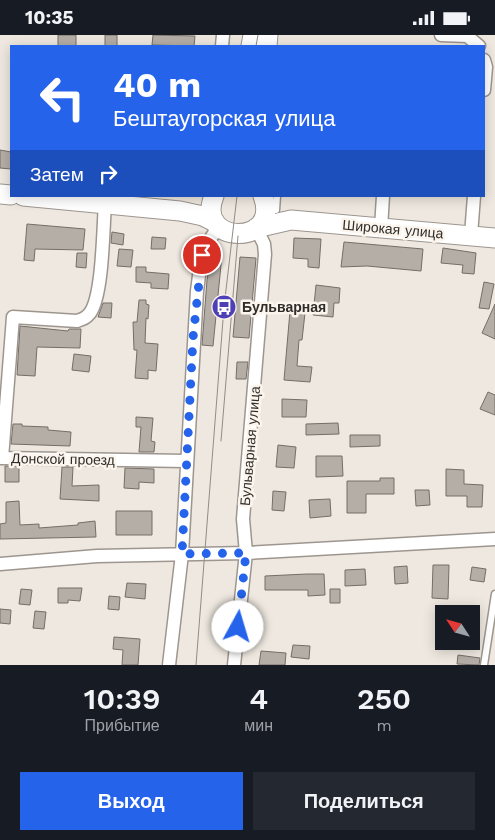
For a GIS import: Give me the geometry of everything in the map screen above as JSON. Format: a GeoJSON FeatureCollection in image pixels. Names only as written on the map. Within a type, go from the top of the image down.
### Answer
{"type":"FeatureCollection","features":[{"type":"Feature","properties":{"kind":"main road"},"geometry":{"type":"LineString","coordinates":[[34,197],[180,211],[204,217],[217,225]]}},
{"type":"Feature","properties":{"kind":"main road"},"geometry":{"type":"LineString","coordinates":[[180,211],[196,206],[211,197]]}},
{"type":"Feature","properties":{"kind":"main road"},"geometry":{"type":"LineString","coordinates":[[213,197],[211,206],[217,225]]}},
{"type":"Feature","properties":{"kind":"main road"},"geometry":{"type":"LineString","coordinates":[[256,229],[266,209],[274,204]]}},
{"type":"Feature","properties":{"kind":"main road","name":"Широкая улица"},"geometry":{"type":"LineString","coordinates":[[217,225],[226,232],[238,235],[256,229],[274,204],[381,228],[495,238]]}},
{"type":"Feature","properties":{"kind":"street"},"geometry":{"type":"LineString","coordinates":[[440,35],[467,37],[478,45]]}},
{"type":"Feature","properties":{"kind":"street"},"geometry":{"type":"LineString","coordinates":[[485,64],[485,78]]}},
{"type":"Feature","properties":{"kind":"street"},"geometry":{"type":"LineString","coordinates":[[381,228],[383,197]]}},
{"type":"Feature","properties":{"kind":"street"},"geometry":{"type":"LineString","coordinates":[[471,235],[474,197]]}},
{"type":"Feature","properties":{"kind":"street","name":"Донской проезд"},"geometry":{"type":"LineString","coordinates":[[105,204],[98,293],[91,311],[85,319],[77,321],[13,317],[2,458],[186,461]]}},
{"type":"Feature","properties":{"kind":"street"},"geometry":{"type":"LineString","coordinates":[[170,665],[182,554],[193,338],[202,255],[206,242],[217,225]]}},
{"type":"Feature","properties":{"kind":"street","name":"Бульварная улица"},"geometry":{"type":"LineString","coordinates":[[234,665],[246,553],[243,519],[265,254],[264,244],[256,229]]}},
{"type":"Feature","properties":{"kind":"street"},"geometry":{"type":"LineString","coordinates":[[0,564],[97,556],[246,553],[495,539]]}},
{"type":"Feature","properties":{"kind":"lane"},"geometry":{"type":"LineString","coordinates":[[484,665],[495,594]]}},
{"type":"Feature","properties":{"kind":"building"},"geometry":{"type":"Polygon","coordinates":[[[58,35],[76,35],[76,45],[58,45],[58,35]]]}},
{"type":"Feature","properties":{"kind":"building"},"geometry":{"type":"Polygon","coordinates":[[[105,35],[117,35],[117,45],[105,45],[105,35]]]}},
{"type":"Feature","properties":{"kind":"building"},"geometry":{"type":"Polygon","coordinates":[[[153,35],[195,36],[194,45],[152,45],[153,35]]]}},
{"type":"Feature","properties":{"kind":"building"},"geometry":{"type":"Polygon","coordinates":[[[0,150],[10,152],[10,169],[0,168],[0,150]]]}},
{"type":"Feature","properties":{"kind":"building"},"geometry":{"type":"Polygon","coordinates":[[[27,224],[85,229],[83,250],[35,249],[34,261],[24,260],[27,224]]]}},
{"type":"Feature","properties":{"kind":"building"},"geometry":{"type":"Polygon","coordinates":[[[112,232],[124,234],[123,245],[111,243],[112,232]]]}},
{"type":"Feature","properties":{"kind":"building"},"geometry":{"type":"Polygon","coordinates":[[[152,237],[166,238],[165,249],[151,249],[152,237]]]}},
{"type":"Feature","properties":{"kind":"building"},"geometry":{"type":"Polygon","coordinates":[[[294,238],[321,239],[319,268],[308,267],[308,259],[293,258],[294,238]]]}},
{"type":"Feature","properties":{"kind":"building"},"geometry":{"type":"Polygon","coordinates":[[[344,242],[423,249],[421,271],[367,266],[341,267],[344,242]]]}},
{"type":"Feature","properties":{"kind":"building"},"geometry":{"type":"Polygon","coordinates":[[[443,248],[476,253],[474,274],[462,273],[463,265],[441,263],[443,248]]]}},
{"type":"Feature","properties":{"kind":"building"},"geometry":{"type":"Polygon","coordinates":[[[119,249],[133,250],[131,267],[117,266],[119,249]]]}},
{"type":"Feature","properties":{"kind":"building"},"geometry":{"type":"Polygon","coordinates":[[[77,253],[87,253],[86,268],[76,267],[77,253]]]}},
{"type":"Feature","properties":{"kind":"building"},"geometry":{"type":"Polygon","coordinates":[[[212,254],[222,255],[213,346],[202,345],[207,280],[212,254]]]}},
{"type":"Feature","properties":{"kind":"building"},"geometry":{"type":"Polygon","coordinates":[[[240,257],[256,258],[249,338],[233,337],[240,257]]]}},
{"type":"Feature","properties":{"kind":"building"},"geometry":{"type":"Polygon","coordinates":[[[136,267],[146,267],[146,272],[169,274],[168,289],[151,288],[151,283],[136,282],[136,267]]]}},
{"type":"Feature","properties":{"kind":"building"},"geometry":{"type":"Polygon","coordinates":[[[484,282],[494,284],[489,309],[479,308],[484,282]]]}},
{"type":"Feature","properties":{"kind":"building"},"geometry":{"type":"Polygon","coordinates":[[[316,285],[340,288],[339,303],[334,303],[333,317],[313,315],[316,285]]]}},
{"type":"Feature","properties":{"kind":"building"},"geometry":{"type":"Polygon","coordinates":[[[139,300],[146,300],[146,304],[149,305],[148,319],[146,318],[145,343],[158,344],[156,371],[148,370],[148,379],[135,378],[137,350],[134,350],[133,322],[137,322],[139,300]]]}},
{"type":"Feature","properties":{"kind":"building"},"geometry":{"type":"Polygon","coordinates":[[[103,303],[112,303],[111,318],[98,317],[103,303]]]}},
{"type":"Feature","properties":{"kind":"building"},"geometry":{"type":"Polygon","coordinates":[[[495,304],[495,339],[482,333],[495,304]]]}},
{"type":"Feature","properties":{"kind":"building"},"geometry":{"type":"Polygon","coordinates":[[[290,311],[305,313],[302,340],[299,340],[297,366],[312,367],[310,382],[284,380],[290,311]]]}},
{"type":"Feature","properties":{"kind":"building"},"geometry":{"type":"Polygon","coordinates":[[[20,326],[68,331],[69,329],[81,329],[80,348],[37,347],[35,376],[17,375],[20,326]]]}},
{"type":"Feature","properties":{"kind":"building"},"geometry":{"type":"Polygon","coordinates":[[[74,354],[91,356],[89,372],[72,370],[74,354]]]}},
{"type":"Feature","properties":{"kind":"building"},"geometry":{"type":"Polygon","coordinates":[[[237,362],[248,362],[246,379],[236,379],[237,362]]]}},
{"type":"Feature","properties":{"kind":"building"},"geometry":{"type":"Polygon","coordinates":[[[488,392],[495,395],[495,415],[480,409],[488,392]]]}},
{"type":"Feature","properties":{"kind":"building"},"geometry":{"type":"Polygon","coordinates":[[[282,399],[307,400],[306,417],[282,417],[282,399]]]}},
{"type":"Feature","properties":{"kind":"building"},"geometry":{"type":"Polygon","coordinates":[[[136,417],[153,418],[151,441],[155,442],[154,452],[139,452],[141,427],[136,427],[136,417]]]}},
{"type":"Feature","properties":{"kind":"building"},"geometry":{"type":"Polygon","coordinates":[[[338,423],[339,434],[306,435],[306,424],[338,423]]]}},
{"type":"Feature","properties":{"kind":"building"},"geometry":{"type":"Polygon","coordinates":[[[13,424],[48,427],[48,430],[71,432],[70,446],[11,444],[13,424]]]}},
{"type":"Feature","properties":{"kind":"building"},"geometry":{"type":"Polygon","coordinates":[[[350,435],[380,435],[380,446],[350,447],[350,435]]]}},
{"type":"Feature","properties":{"kind":"building"},"geometry":{"type":"Polygon","coordinates":[[[278,445],[296,447],[294,468],[276,467],[278,445]]]}},
{"type":"Feature","properties":{"kind":"building"},"geometry":{"type":"Polygon","coordinates":[[[316,456],[342,456],[343,476],[316,477],[316,456]]]}},
{"type":"Feature","properties":{"kind":"building"},"geometry":{"type":"Polygon","coordinates":[[[5,466],[19,466],[19,482],[5,482],[5,466]]]}},
{"type":"Feature","properties":{"kind":"building"},"geometry":{"type":"Polygon","coordinates":[[[62,467],[73,467],[72,486],[99,485],[99,501],[60,499],[62,467]]]}},
{"type":"Feature","properties":{"kind":"building"},"geometry":{"type":"Polygon","coordinates":[[[125,468],[154,469],[154,483],[139,482],[139,489],[124,488],[125,468]]]}},
{"type":"Feature","properties":{"kind":"building"},"geometry":{"type":"Polygon","coordinates":[[[446,469],[464,470],[464,484],[483,485],[482,507],[467,507],[467,496],[446,496],[446,469]]]}},
{"type":"Feature","properties":{"kind":"building"},"geometry":{"type":"Polygon","coordinates":[[[380,478],[394,478],[394,494],[366,494],[366,513],[347,513],[347,481],[380,481],[380,478]]]}},
{"type":"Feature","properties":{"kind":"building"},"geometry":{"type":"Polygon","coordinates":[[[415,490],[429,490],[430,505],[416,506],[415,490]]]}},
{"type":"Feature","properties":{"kind":"building"},"geometry":{"type":"Polygon","coordinates":[[[273,491],[286,492],[284,511],[272,510],[273,491]]]}},
{"type":"Feature","properties":{"kind":"building"},"geometry":{"type":"Polygon","coordinates":[[[330,499],[331,516],[310,518],[309,500],[330,499]]]}},
{"type":"Feature","properties":{"kind":"building"},"geometry":{"type":"Polygon","coordinates":[[[19,501],[20,525],[39,524],[39,528],[78,525],[78,523],[95,521],[96,537],[0,539],[0,524],[6,523],[6,502],[19,501]]]}},
{"type":"Feature","properties":{"kind":"building"},"geometry":{"type":"Polygon","coordinates":[[[116,511],[152,511],[152,535],[116,535],[116,511]]]}},
{"type":"Feature","properties":{"kind":"building"},"geometry":{"type":"Polygon","coordinates":[[[433,565],[449,565],[448,599],[432,598],[433,565]]]}},
{"type":"Feature","properties":{"kind":"building"},"geometry":{"type":"Polygon","coordinates":[[[407,566],[408,583],[395,584],[394,567],[407,566]]]}},
{"type":"Feature","properties":{"kind":"building"},"geometry":{"type":"Polygon","coordinates":[[[472,567],[486,569],[484,582],[470,580],[472,567]]]}},
{"type":"Feature","properties":{"kind":"building"},"geometry":{"type":"Polygon","coordinates":[[[365,569],[366,585],[345,586],[345,570],[365,569]]]}},
{"type":"Feature","properties":{"kind":"building"},"geometry":{"type":"Polygon","coordinates":[[[324,574],[325,595],[308,596],[308,590],[265,590],[265,576],[324,574]]]}},
{"type":"Feature","properties":{"kind":"building"},"geometry":{"type":"Polygon","coordinates":[[[127,583],[146,584],[145,599],[125,597],[127,583]]]}},
{"type":"Feature","properties":{"kind":"building"},"geometry":{"type":"Polygon","coordinates":[[[58,588],[82,588],[80,601],[68,600],[68,603],[58,603],[58,588]]]}},
{"type":"Feature","properties":{"kind":"building"},"geometry":{"type":"Polygon","coordinates":[[[21,589],[32,590],[30,605],[19,604],[21,589]]]}},
{"type":"Feature","properties":{"kind":"building"},"geometry":{"type":"Polygon","coordinates":[[[330,589],[340,589],[340,603],[330,603],[330,589]]]}},
{"type":"Feature","properties":{"kind":"building"},"geometry":{"type":"Polygon","coordinates":[[[109,596],[120,597],[119,610],[108,609],[109,596]]]}},
{"type":"Feature","properties":{"kind":"building"},"geometry":{"type":"Polygon","coordinates":[[[0,609],[11,610],[10,624],[0,623],[0,609]]]}},
{"type":"Feature","properties":{"kind":"building"},"geometry":{"type":"Polygon","coordinates":[[[35,611],[46,612],[44,629],[33,628],[35,611]]]}},
{"type":"Feature","properties":{"kind":"building"},"geometry":{"type":"Polygon","coordinates":[[[114,637],[140,639],[138,665],[122,665],[123,650],[113,649],[114,637]]]}},
{"type":"Feature","properties":{"kind":"building"},"geometry":{"type":"Polygon","coordinates":[[[293,645],[310,646],[309,659],[291,657],[293,645]]]}},
{"type":"Feature","properties":{"kind":"building"},"geometry":{"type":"Polygon","coordinates":[[[261,651],[286,653],[285,665],[259,665],[261,651]]]}},
{"type":"Feature","properties":{"kind":"building"},"geometry":{"type":"Polygon","coordinates":[[[458,655],[480,658],[479,665],[457,664],[458,655]]]}},
{"type":"Feature","properties":{"kind":"tram line"},"geometry":{"type":"LineString","coordinates":[[256,45],[258,35]]}},
{"type":"Feature","properties":{"kind":"tram line"},"geometry":{"type":"LineString","coordinates":[[196,665],[224,307],[237,197]]}},
{"type":"Feature","properties":{"kind":"tram line"},"geometry":{"type":"LineString","coordinates":[[221,441],[238,236]]}},
{"type":"Feature","properties":{"kind":"place","name":"Бульварная"},"geometry":{"type":"Point","coordinates":[224,307]}},
{"type":"Feature","properties":{"kind":"route"},"geometry":{"type":"LineString","coordinates":[[202,255],[193,338],[182,554],[246,553],[238,627]]}}]}
